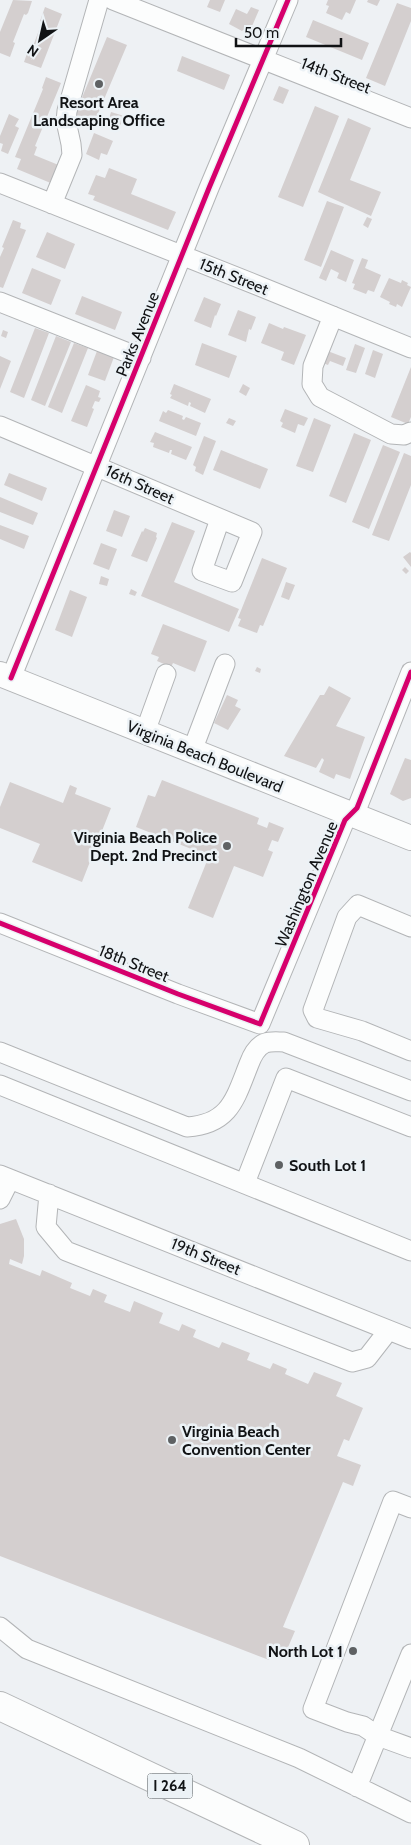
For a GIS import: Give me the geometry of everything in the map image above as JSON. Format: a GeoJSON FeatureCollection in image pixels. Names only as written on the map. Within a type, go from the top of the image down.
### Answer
{"type":"FeatureCollection","features":[{"type":"Feature","properties":{"kind":"highway","name":"I 264"},"geometry":{"type":"LineString","coordinates":[[0,1706],[295,1845]]}},
{"type":"Feature","properties":{"kind":"main road","name":"Virginia Beach Boulevard"},"geometry":{"type":"LineString","coordinates":[[6,676],[411,838]]}},
{"type":"Feature","properties":{"kind":"street"},"geometry":{"type":"LineString","coordinates":[[52,204],[72,155],[66,122],[67,111],[99,0]]}},
{"type":"Feature","properties":{"kind":"street","name":"14th Street"},"geometry":{"type":"LineString","coordinates":[[113,0],[411,118]]}},
{"type":"Feature","properties":{"kind":"street","name":"Parks Avenue"},"geometry":{"type":"LineString","coordinates":[[6,676],[97,466],[288,0]]}},
{"type":"Feature","properties":{"kind":"street","name":"15th Street"},"geometry":{"type":"LineString","coordinates":[[0,183],[411,348]]}},
{"type":"Feature","properties":{"kind":"street"},"geometry":{"type":"LineString","coordinates":[[0,302],[141,358]]}},
{"type":"Feature","properties":{"kind":"street"},"geometry":{"type":"LineString","coordinates":[[333,316],[313,366],[312,384],[320,397],[391,434],[404,435],[411,432]]}},
{"type":"Feature","properties":{"kind":"street","name":"16th Street"},"geometry":{"type":"LineString","coordinates":[[0,427],[252,532],[232,582],[202,571],[220,519]]}},
{"type":"Feature","properties":{"kind":"street"},"geometry":{"type":"LineString","coordinates":[[192,751],[225,664]]}},
{"type":"Feature","properties":{"kind":"street","name":"Washington Avenue"},"geometry":{"type":"LineString","coordinates":[[260,1024],[345,820],[357,808],[411,672]]}},
{"type":"Feature","properties":{"kind":"street"},"geometry":{"type":"LineString","coordinates":[[146,732],[166,674]]}},
{"type":"Feature","properties":{"kind":"street"},"geometry":{"type":"LineString","coordinates":[[411,927],[358,906],[347,917],[313,1010],[317,1018],[362,1031],[411,1051]]}},
{"type":"Feature","properties":{"kind":"street","name":"18th Street"},"geometry":{"type":"LineString","coordinates":[[0,923],[178,994],[260,1024]]}},
{"type":"Feature","properties":{"kind":"street"},"geometry":{"type":"LineString","coordinates":[[0,1052],[187,1127],[206,1124],[219,1119],[228,1110],[234,1101],[252,1056],[265,1043],[284,1042],[411,1091]]}},
{"type":"Feature","properties":{"kind":"street"},"geometry":{"type":"LineString","coordinates":[[245,1183],[286,1078],[411,1127]]}},
{"type":"Feature","properties":{"kind":"street"},"geometry":{"type":"LineString","coordinates":[[0,1085],[411,1251]]}},
{"type":"Feature","properties":{"kind":"street"},"geometry":{"type":"LineString","coordinates":[[0,1199],[5,1177]]}},
{"type":"Feature","properties":{"kind":"street","name":"19th Street"},"geometry":{"type":"LineString","coordinates":[[5,1177],[411,1339]]}},
{"type":"Feature","properties":{"kind":"street"},"geometry":{"type":"LineString","coordinates":[[49,1194],[46,1227],[66,1251],[352,1362],[367,1358],[388,1331]]}},
{"type":"Feature","properties":{"kind":"street"},"geometry":{"type":"LineString","coordinates":[[411,1508],[393,1501],[313,1709],[363,1726],[378,1736],[411,1748]]}},
{"type":"Feature","properties":{"kind":"street"},"geometry":{"type":"LineString","coordinates":[[0,1627],[27,1649],[299,1758],[411,1813]]}},
{"type":"Feature","properties":{"kind":"street"},"geometry":{"type":"LineString","coordinates":[[357,1787],[411,1654]]}},
{"type":"Feature","properties":{"kind":"building"},"geometry":{"type":"Polygon","coordinates":[[[13,0],[32,1],[28,13],[24,14],[13,42],[15,43],[10,57],[0,53],[0,32],[13,0]]]}},
{"type":"Feature","properties":{"kind":"building"},"geometry":{"type":"Polygon","coordinates":[[[210,0],[225,0],[220,12],[207,7],[210,0]]]}},
{"type":"Feature","properties":{"kind":"building"},"geometry":{"type":"Polygon","coordinates":[[[328,0],[356,0],[350,14],[346,12],[342,20],[326,13],[329,6],[326,5],[328,0]]]}},
{"type":"Feature","properties":{"kind":"building"},"geometry":{"type":"Polygon","coordinates":[[[368,0],[380,0],[377,6],[367,2],[368,0]]]}},
{"type":"Feature","properties":{"kind":"building"},"geometry":{"type":"Polygon","coordinates":[[[397,3],[411,8],[411,21],[385,86],[366,78],[397,3]]]}},
{"type":"Feature","properties":{"kind":"building"},"geometry":{"type":"Polygon","coordinates":[[[45,7],[62,14],[41,68],[24,62],[29,48],[32,49],[42,22],[40,21],[45,7]]]}},
{"type":"Feature","properties":{"kind":"building"},"geometry":{"type":"Polygon","coordinates":[[[251,7],[259,10],[249,33],[229,24],[236,9],[247,14],[251,7]]]}},
{"type":"Feature","properties":{"kind":"building"},"geometry":{"type":"Polygon","coordinates":[[[313,20],[369,43],[362,60],[306,37],[313,20]]]}},
{"type":"Feature","properties":{"kind":"building","name":"Resort Area Landscaping Office"},"geometry":{"type":"Polygon","coordinates":[[[107,37],[127,45],[91,130],[72,122],[107,37]]]}},
{"type":"Feature","properties":{"kind":"building"},"geometry":{"type":"Polygon","coordinates":[[[182,56],[230,75],[224,90],[177,71],[182,56]]]}},
{"type":"Feature","properties":{"kind":"building"},"geometry":{"type":"Polygon","coordinates":[[[46,77],[61,83],[35,146],[37,147],[34,155],[61,166],[53,184],[17,169],[21,159],[15,157],[43,89],[46,77]]]}},
{"type":"Feature","properties":{"kind":"building"},"geometry":{"type":"Polygon","coordinates":[[[279,86],[289,90],[283,104],[273,100],[279,86]]]}},
{"type":"Feature","properties":{"kind":"building"},"geometry":{"type":"Polygon","coordinates":[[[315,106],[339,116],[303,207],[278,197],[315,106]]]}},
{"type":"Feature","properties":{"kind":"building"},"geometry":{"type":"Polygon","coordinates":[[[111,112],[124,116],[120,126],[108,122],[111,112]]]}},
{"type":"Feature","properties":{"kind":"building"},"geometry":{"type":"Polygon","coordinates":[[[9,114],[19,119],[15,126],[19,128],[8,154],[1,151],[3,144],[0,143],[0,136],[9,114]]]}},
{"type":"Feature","properties":{"kind":"building"},"geometry":{"type":"Polygon","coordinates":[[[348,118],[371,128],[350,180],[381,192],[371,216],[318,192],[348,118]]]}},
{"type":"Feature","properties":{"kind":"building"},"geometry":{"type":"Polygon","coordinates":[[[94,133],[113,141],[107,155],[101,153],[99,160],[86,154],[94,133]]]}},
{"type":"Feature","properties":{"kind":"building"},"geometry":{"type":"Polygon","coordinates":[[[109,168],[137,179],[131,194],[176,212],[168,230],[93,200],[95,196],[88,194],[96,175],[105,178],[109,168]]]}},
{"type":"Feature","properties":{"kind":"building"},"geometry":{"type":"Polygon","coordinates":[[[327,201],[344,207],[321,267],[304,260],[327,201]]]}},
{"type":"Feature","properties":{"kind":"building"},"geometry":{"type":"Polygon","coordinates":[[[367,217],[372,219],[368,228],[363,225],[367,217]]]}},
{"type":"Feature","properties":{"kind":"building"},"geometry":{"type":"Polygon","coordinates":[[[13,220],[21,223],[20,228],[26,230],[3,288],[0,287],[0,257],[13,220]]]}},
{"type":"Feature","properties":{"kind":"building"},"geometry":{"type":"Polygon","coordinates":[[[47,232],[75,244],[65,269],[36,257],[47,232]]]}},
{"type":"Feature","properties":{"kind":"building"},"geometry":{"type":"Polygon","coordinates":[[[331,250],[354,260],[346,282],[337,278],[339,273],[331,269],[326,281],[319,278],[331,250]]]}},
{"type":"Feature","properties":{"kind":"building"},"geometry":{"type":"Polygon","coordinates":[[[362,258],[368,260],[365,268],[381,275],[374,292],[368,290],[366,294],[353,289],[355,284],[352,283],[362,258]]]}},
{"type":"Feature","properties":{"kind":"building"},"geometry":{"type":"Polygon","coordinates":[[[32,268],[61,280],[51,305],[22,293],[32,268]]]}},
{"type":"Feature","properties":{"kind":"building"},"geometry":{"type":"Polygon","coordinates":[[[389,278],[401,283],[402,280],[411,287],[402,307],[397,304],[396,307],[389,304],[390,302],[380,297],[389,278]]]}},
{"type":"Feature","properties":{"kind":"building"},"geometry":{"type":"Polygon","coordinates":[[[82,296],[122,312],[115,330],[75,314],[82,296]]]}},
{"type":"Feature","properties":{"kind":"building"},"geometry":{"type":"Polygon","coordinates":[[[204,297],[221,304],[211,328],[194,321],[204,297]]]}},
{"type":"Feature","properties":{"kind":"building"},"geometry":{"type":"Polygon","coordinates":[[[238,310],[256,317],[251,330],[249,329],[246,342],[228,335],[238,310]]]}},
{"type":"Feature","properties":{"kind":"building"},"geometry":{"type":"Polygon","coordinates":[[[269,323],[306,335],[294,365],[281,360],[284,352],[261,343],[269,323]]]}},
{"type":"Feature","properties":{"kind":"building"},"geometry":{"type":"Polygon","coordinates":[[[35,328],[49,333],[24,398],[10,392],[35,328]]]}},
{"type":"Feature","properties":{"kind":"building"},"geometry":{"type":"Polygon","coordinates":[[[3,330],[8,332],[6,338],[1,336],[3,330]]]}},
{"type":"Feature","properties":{"kind":"building"},"geometry":{"type":"Polygon","coordinates":[[[56,336],[71,342],[45,406],[31,400],[56,336]]]}},
{"type":"Feature","properties":{"kind":"building"},"geometry":{"type":"Polygon","coordinates":[[[74,343],[88,348],[62,413],[48,407],[74,343]]]}},
{"type":"Feature","properties":{"kind":"building"},"geometry":{"type":"Polygon","coordinates":[[[202,343],[237,356],[229,378],[195,365],[202,343]]]}},
{"type":"Feature","properties":{"kind":"building"},"geometry":{"type":"Polygon","coordinates":[[[355,344],[365,348],[356,373],[346,370],[355,344]]]}},
{"type":"Feature","properties":{"kind":"building"},"geometry":{"type":"Polygon","coordinates":[[[325,350],[346,358],[343,366],[330,361],[328,365],[320,362],[325,350]]]}},
{"type":"Feature","properties":{"kind":"building"},"geometry":{"type":"Polygon","coordinates":[[[373,350],[383,354],[375,378],[365,374],[373,350]]]}},
{"type":"Feature","properties":{"kind":"building"},"geometry":{"type":"Polygon","coordinates":[[[97,351],[114,357],[105,381],[88,375],[97,351]]]}},
{"type":"Feature","properties":{"kind":"building"},"geometry":{"type":"Polygon","coordinates":[[[0,356],[11,361],[0,389],[0,356]]]}},
{"type":"Feature","properties":{"kind":"building"},"geometry":{"type":"Polygon","coordinates":[[[411,367],[411,417],[408,424],[391,417],[411,367]]]}},
{"type":"Feature","properties":{"kind":"building"},"geometry":{"type":"Polygon","coordinates":[[[174,384],[211,399],[205,413],[190,406],[191,403],[189,402],[188,406],[170,398],[174,384]]]}},
{"type":"Feature","properties":{"kind":"building"},"geometry":{"type":"Polygon","coordinates":[[[243,384],[250,388],[246,396],[239,392],[243,384]]]}},
{"type":"Feature","properties":{"kind":"building"},"geometry":{"type":"Polygon","coordinates":[[[86,385],[100,391],[98,397],[101,398],[99,402],[95,401],[87,427],[71,421],[86,385]]]}},
{"type":"Feature","properties":{"kind":"building"},"geometry":{"type":"Polygon","coordinates":[[[285,409],[308,418],[304,426],[298,424],[295,433],[281,427],[283,423],[280,421],[285,409]]]}},
{"type":"Feature","properties":{"kind":"building"},"geometry":{"type":"Polygon","coordinates":[[[168,410],[183,416],[182,419],[184,420],[186,417],[201,423],[196,436],[159,421],[163,411],[166,413],[168,410]]]}},
{"type":"Feature","properties":{"kind":"building"},"geometry":{"type":"Polygon","coordinates":[[[229,418],[236,421],[233,426],[226,423],[229,418]]]}},
{"type":"Feature","properties":{"kind":"building"},"geometry":{"type":"Polygon","coordinates":[[[314,418],[331,425],[313,472],[296,466],[314,418]]]}},
{"type":"Feature","properties":{"kind":"building"},"geometry":{"type":"Polygon","coordinates":[[[155,432],[192,447],[186,460],[171,454],[172,450],[169,453],[153,447],[154,443],[150,442],[155,432]]]}},
{"type":"Feature","properties":{"kind":"building"},"geometry":{"type":"Polygon","coordinates":[[[354,433],[371,440],[346,503],[329,496],[354,433]]]}},
{"type":"Feature","properties":{"kind":"building"},"geometry":{"type":"Polygon","coordinates":[[[204,436],[216,441],[203,475],[195,471],[196,467],[193,465],[204,436]]]}},
{"type":"Feature","properties":{"kind":"building"},"geometry":{"type":"Polygon","coordinates":[[[383,445],[400,452],[369,529],[352,522],[383,445]]]}},
{"type":"Feature","properties":{"kind":"building"},"geometry":{"type":"Polygon","coordinates":[[[221,450],[268,469],[260,489],[213,470],[221,450]]]}},
{"type":"Feature","properties":{"kind":"building"},"geometry":{"type":"Polygon","coordinates":[[[404,453],[411,456],[411,485],[389,541],[372,535],[404,453]]]}},
{"type":"Feature","properties":{"kind":"building"},"geometry":{"type":"Polygon","coordinates":[[[9,473],[47,488],[42,501],[4,485],[9,473]]]}},
{"type":"Feature","properties":{"kind":"building"},"geometry":{"type":"Polygon","coordinates":[[[0,497],[38,513],[33,525],[0,512],[0,497]]]}},
{"type":"Feature","properties":{"kind":"building"},"geometry":{"type":"Polygon","coordinates":[[[114,510],[130,516],[122,537],[106,531],[114,510]]]}},
{"type":"Feature","properties":{"kind":"building"},"geometry":{"type":"Polygon","coordinates":[[[172,522],[195,531],[174,582],[239,609],[229,632],[141,596],[172,522]]]}},
{"type":"Feature","properties":{"kind":"building"},"geometry":{"type":"Polygon","coordinates":[[[0,525],[29,536],[24,549],[0,539],[0,525]]]}},
{"type":"Feature","properties":{"kind":"building"},"geometry":{"type":"Polygon","coordinates":[[[145,528],[157,533],[157,538],[147,562],[131,556],[145,528]]]}},
{"type":"Feature","properties":{"kind":"building"},"geometry":{"type":"Polygon","coordinates":[[[101,543],[117,549],[109,570],[93,564],[101,543]]]}},
{"type":"Feature","properties":{"kind":"building"},"geometry":{"type":"Polygon","coordinates":[[[411,553],[411,567],[403,557],[411,553]]]}},
{"type":"Feature","properties":{"kind":"building"},"geometry":{"type":"Polygon","coordinates":[[[262,558],[287,568],[263,626],[260,625],[257,633],[238,626],[241,619],[238,618],[262,558]]]}},
{"type":"Feature","properties":{"kind":"building"},"geometry":{"type":"Polygon","coordinates":[[[405,567],[409,571],[406,574],[402,570],[405,567]]]}},
{"type":"Feature","properties":{"kind":"building"},"geometry":{"type":"Polygon","coordinates":[[[101,576],[109,579],[107,586],[99,584],[101,576]]]}},
{"type":"Feature","properties":{"kind":"building"},"geometry":{"type":"Polygon","coordinates":[[[286,582],[295,585],[289,600],[281,597],[286,582]]]}},
{"type":"Feature","properties":{"kind":"building"},"geometry":{"type":"Polygon","coordinates":[[[131,589],[137,592],[135,596],[129,594],[131,589]]]}},
{"type":"Feature","properties":{"kind":"building"},"geometry":{"type":"Polygon","coordinates":[[[70,590],[87,597],[72,637],[55,630],[70,590]]]}},
{"type":"Feature","properties":{"kind":"building"},"geometry":{"type":"Polygon","coordinates":[[[163,624],[207,641],[195,672],[173,663],[171,667],[157,661],[159,657],[151,654],[163,624]]]}},
{"type":"Feature","properties":{"kind":"building"},"geometry":{"type":"Polygon","coordinates":[[[257,667],[261,669],[260,673],[255,671],[257,667]]]}},
{"type":"Feature","properties":{"kind":"building"},"geometry":{"type":"Polygon","coordinates":[[[329,686],[351,698],[336,726],[365,737],[350,779],[336,774],[334,779],[319,772],[324,760],[322,758],[316,768],[284,756],[320,695],[324,695],[329,686]]]}},
{"type":"Feature","properties":{"kind":"building"},"geometry":{"type":"Polygon","coordinates":[[[227,695],[238,700],[235,706],[241,709],[228,730],[214,723],[227,695]]]}},
{"type":"Feature","properties":{"kind":"building"},"geometry":{"type":"Polygon","coordinates":[[[405,758],[411,760],[411,798],[403,801],[390,794],[405,758]]]}},
{"type":"Feature","properties":{"kind":"building","name":"Virginia Beach Police Dept. 2nd Precinct"},"geometry":{"type":"Polygon","coordinates":[[[162,780],[259,818],[257,824],[267,828],[269,822],[284,828],[278,842],[272,840],[268,850],[273,852],[263,877],[234,866],[213,918],[188,908],[209,856],[136,827],[148,795],[155,797],[162,780]]]}},
{"type":"Feature","properties":{"kind":"building"},"geometry":{"type":"Polygon","coordinates":[[[10,782],[63,803],[70,785],[77,788],[75,794],[111,808],[82,882],[32,862],[40,844],[0,828],[0,807],[10,782]]]}},
{"type":"Feature","properties":{"kind":"building","name":"Virginia Beach Convention Center"},"geometry":{"type":"Polygon","coordinates":[[[16,1219],[24,1239],[24,1256],[22,1264],[10,1259],[9,1264],[40,1276],[42,1270],[72,1283],[70,1288],[90,1296],[93,1289],[107,1295],[104,1302],[130,1312],[134,1301],[163,1313],[159,1323],[179,1331],[182,1324],[196,1330],[193,1337],[219,1348],[222,1342],[250,1353],[247,1360],[270,1369],[273,1363],[287,1369],[285,1374],[308,1384],[314,1372],[342,1383],[336,1396],[363,1408],[349,1441],[344,1439],[337,1456],[361,1465],[353,1486],[343,1482],[283,1627],[295,1631],[286,1652],[274,1648],[269,1660],[0,1556],[0,1224],[16,1219]]]}},
{"type":"Feature","properties":{"kind":"cycle path"},"geometry":{"type":"LineString","coordinates":[[11,678],[209,188],[288,0]]}},
{"type":"Feature","properties":{"kind":"cycle path"},"geometry":{"type":"LineString","coordinates":[[0,923],[178,994],[260,1024],[345,820],[357,808],[411,672]]}},
{"type":"Feature","properties":{"kind":"place","name":"Resort Area Landscaping Office"},"geometry":{"type":"Point","coordinates":[99,84]}},
{"type":"Feature","properties":{"kind":"place","name":"Virginia Beach Police Dept. 2nd Precinct"},"geometry":{"type":"Point","coordinates":[227,846]}},
{"type":"Feature","properties":{"kind":"place","name":"South Lot 1"},"geometry":{"type":"Point","coordinates":[279,1165]}},
{"type":"Feature","properties":{"kind":"place","name":"Virginia Beach Convention Center"},"geometry":{"type":"Point","coordinates":[172,1440]}},
{"type":"Feature","properties":{"kind":"place","name":"North Lot 1"},"geometry":{"type":"Point","coordinates":[353,1651]}}]}
